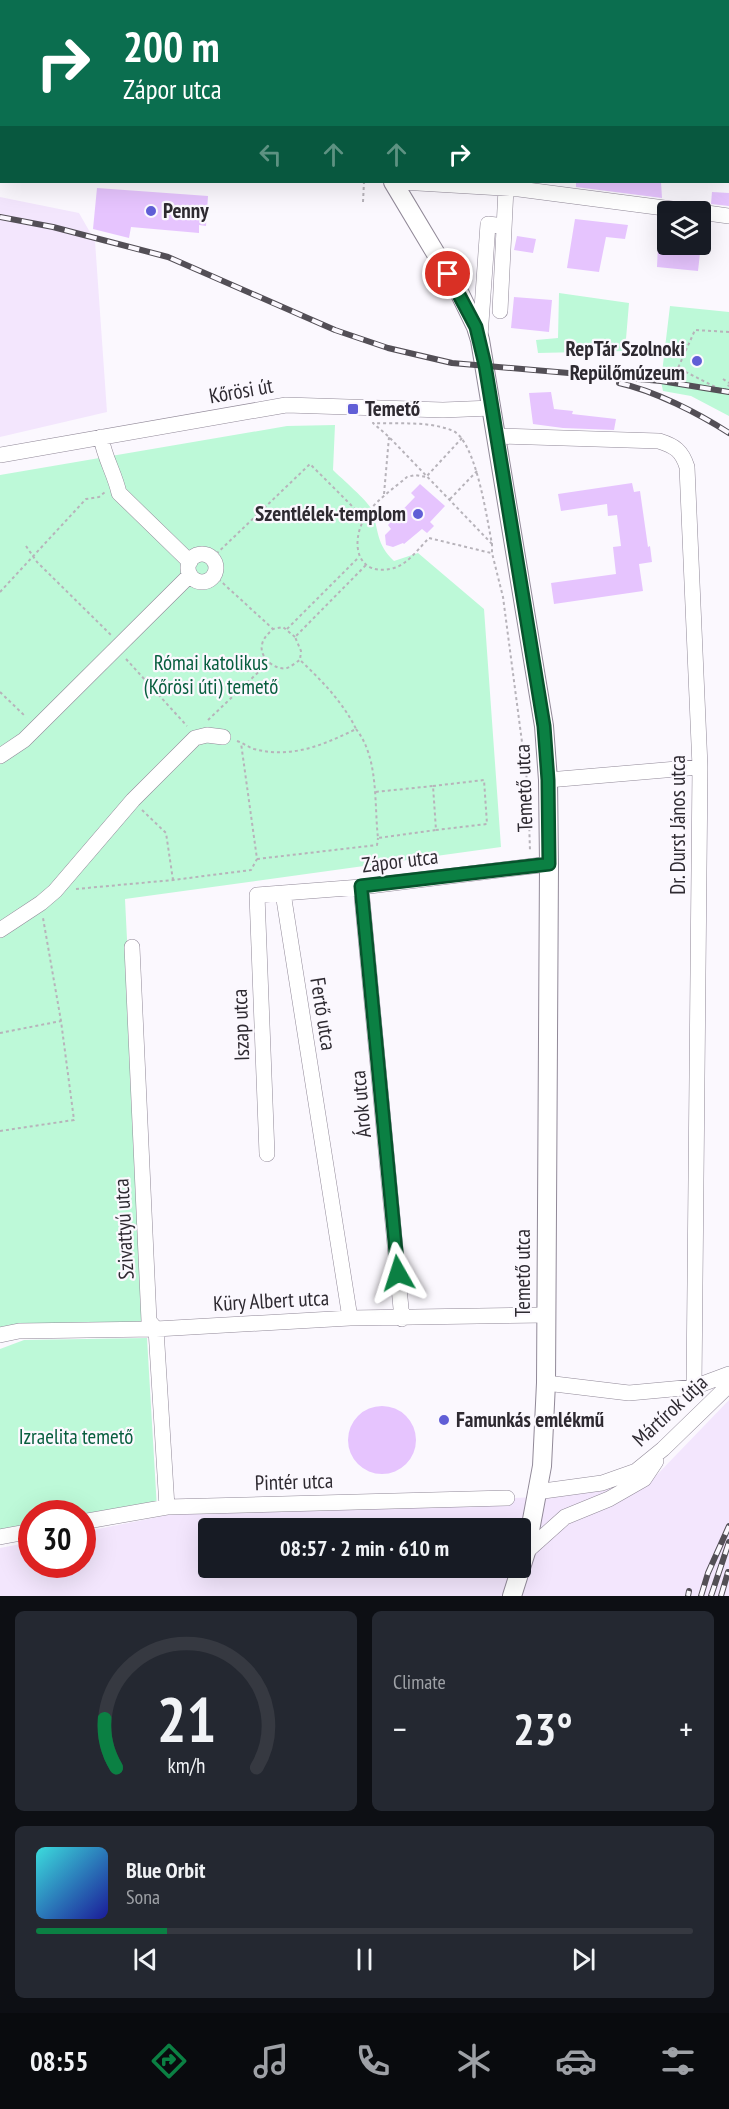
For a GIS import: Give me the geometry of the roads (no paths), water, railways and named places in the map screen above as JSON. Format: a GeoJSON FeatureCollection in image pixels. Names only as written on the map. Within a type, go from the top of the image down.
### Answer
{"type":"FeatureCollection","features":[{"type":"Feature","properties":{"kind":"main road","name":"Temető utca"},"geometry":{"type":"LineString","coordinates":[[394,183],[460,294],[480,340],[544,726],[548,780],[549,864],[546,1383],[542,1466],[531,1519]]}},
{"type":"Feature","properties":{"kind":"main road","name":"Temető utca"},"geometry":{"type":"LineString","coordinates":[[512,1596],[517,1578]]}},
{"type":"Feature","properties":{"kind":"street"},"geometry":{"type":"LineString","coordinates":[[429,183],[515,186],[657,207]]}},
{"type":"Feature","properties":{"kind":"street"},"geometry":{"type":"LineString","coordinates":[[500,311],[504,226],[515,186]]}},
{"type":"Feature","properties":{"kind":"street"},"geometry":{"type":"LineString","coordinates":[[711,214],[729,216]]}},
{"type":"Feature","properties":{"kind":"street"},"geometry":{"type":"LineString","coordinates":[[480,340],[488,224],[504,226]]}},
{"type":"Feature","properties":{"kind":"street"},"geometry":{"type":"LineString","coordinates":[[485,278],[502,279]]}},
{"type":"Feature","properties":{"kind":"street","name":"Kőrösi út"},"geometry":{"type":"LineString","coordinates":[[0,455],[286,405],[443,410],[492,408]]}},
{"type":"Feature","properties":{"kind":"street","name":"Dr. Durst János utca"},"geometry":{"type":"LineString","coordinates":[[497,436],[659,441],[673,445],[683,454],[687,467],[700,767],[694,1387]]}},
{"type":"Feature","properties":{"kind":"street"},"geometry":{"type":"LineString","coordinates":[[0,756],[37,728],[118,646],[190,568],[199,555],[212,558],[216,568],[214,575],[204,582],[196,580],[190,568],[119,493],[102,449],[101,437]]}},
{"type":"Feature","properties":{"kind":"street"},"geometry":{"type":"LineString","coordinates":[[0,930],[55,891],[133,801],[195,738],[207,735],[223,737]]}},
{"type":"Feature","properties":{"kind":"street"},"geometry":{"type":"LineString","coordinates":[[548,780],[700,767]]}},
{"type":"Feature","properties":{"kind":"street","name":"Zápor utca"},"geometry":{"type":"LineString","coordinates":[[257,895],[361,886],[549,864]]}},
{"type":"Feature","properties":{"kind":"street","name":"Árok utca"},"geometry":{"type":"LineString","coordinates":[[361,886],[402,1318]]}},
{"type":"Feature","properties":{"kind":"street","name":"Fertő utca"},"geometry":{"type":"LineString","coordinates":[[283,893],[350,1318]]}},
{"type":"Feature","properties":{"kind":"street","name":"Iszap utca"},"geometry":{"type":"LineString","coordinates":[[257,895],[267,1154]]}},
{"type":"Feature","properties":{"kind":"street","name":"Szivattyú utca"},"geometry":{"type":"LineString","coordinates":[[132,947],[150,1321],[156,1329],[167,1507]]}},
{"type":"Feature","properties":{"kind":"street","name":"Küry Albert utca"},"geometry":{"type":"LineString","coordinates":[[0,1335],[19,1331],[156,1329],[350,1318],[546,1316]]}},
{"type":"Feature","properties":{"kind":"street"},"geometry":{"type":"LineString","coordinates":[[546,1383],[629,1393],[694,1387],[729,1374]]}},
{"type":"Feature","properties":{"kind":"street","name":"Mártírok útja"},"geometry":{"type":"LineString","coordinates":[[536,1492],[564,1490],[602,1483],[636,1471],[663,1449],[729,1385]]}},
{"type":"Feature","properties":{"kind":"street"},"geometry":{"type":"LineString","coordinates":[[531,1547],[565,1517],[609,1499],[644,1479],[663,1449]]}},
{"type":"Feature","properties":{"kind":"street","name":"Pintér utca"},"geometry":{"type":"LineString","coordinates":[[96,1520],[167,1507],[507,1498]]}},
{"type":"Feature","properties":{"kind":"street"},"geometry":{"type":"LineString","coordinates":[[0,1537],[18,1534]]}},
{"type":"Feature","properties":{"kind":"railway"},"geometry":{"type":"LineString","coordinates":[[0,217],[53,227],[168,257],[335,330],[388,348],[452,363],[661,381],[729,392]]}},
{"type":"Feature","properties":{"kind":"railway"},"geometry":{"type":"LineString","coordinates":[[619,383],[647,391],[676,404],[729,433]]}},
{"type":"Feature","properties":{"kind":"railway"},"geometry":{"type":"LineString","coordinates":[[701,1596],[708,1573],[729,1526]]}},
{"type":"Feature","properties":{"kind":"railway"},"geometry":{"type":"LineString","coordinates":[[711,1596],[729,1542]]}},
{"type":"Feature","properties":{"kind":"railway"},"geometry":{"type":"LineString","coordinates":[[721,1596],[728,1572]]}},
{"type":"Feature","properties":{"kind":"railway"},"geometry":{"type":"LineString","coordinates":[[688,1596],[689,1591]]}},
{"type":"Feature","properties":{"kind":"place","name":"Penny"},"geometry":{"type":"Point","coordinates":[151,211]}},
{"type":"Feature","properties":{"kind":"place","name":"RepTár Szolnoki Repülőmúzeum"},"geometry":{"type":"Point","coordinates":[697,361]}},
{"type":"Feature","properties":{"kind":"place","name":"Temető"},"geometry":{"type":"Point","coordinates":[353,409]}},
{"type":"Feature","properties":{"kind":"place","name":"Szentlélek-templom"},"geometry":{"type":"Point","coordinates":[418,514]}},
{"type":"Feature","properties":{"kind":"place","name":"Famunkás emlékmű"},"geometry":{"type":"Point","coordinates":[444,1420]}},
{"type":"Feature","properties":{"kind":"park label","name":"Római katolikus (Kőrösi úti) temető"},"geometry":{"type":"Point","coordinates":[211,675]}},
{"type":"Feature","properties":{"kind":"park label","name":"Izraelita temető"},"geometry":{"type":"Point","coordinates":[76,1437]}}]}
